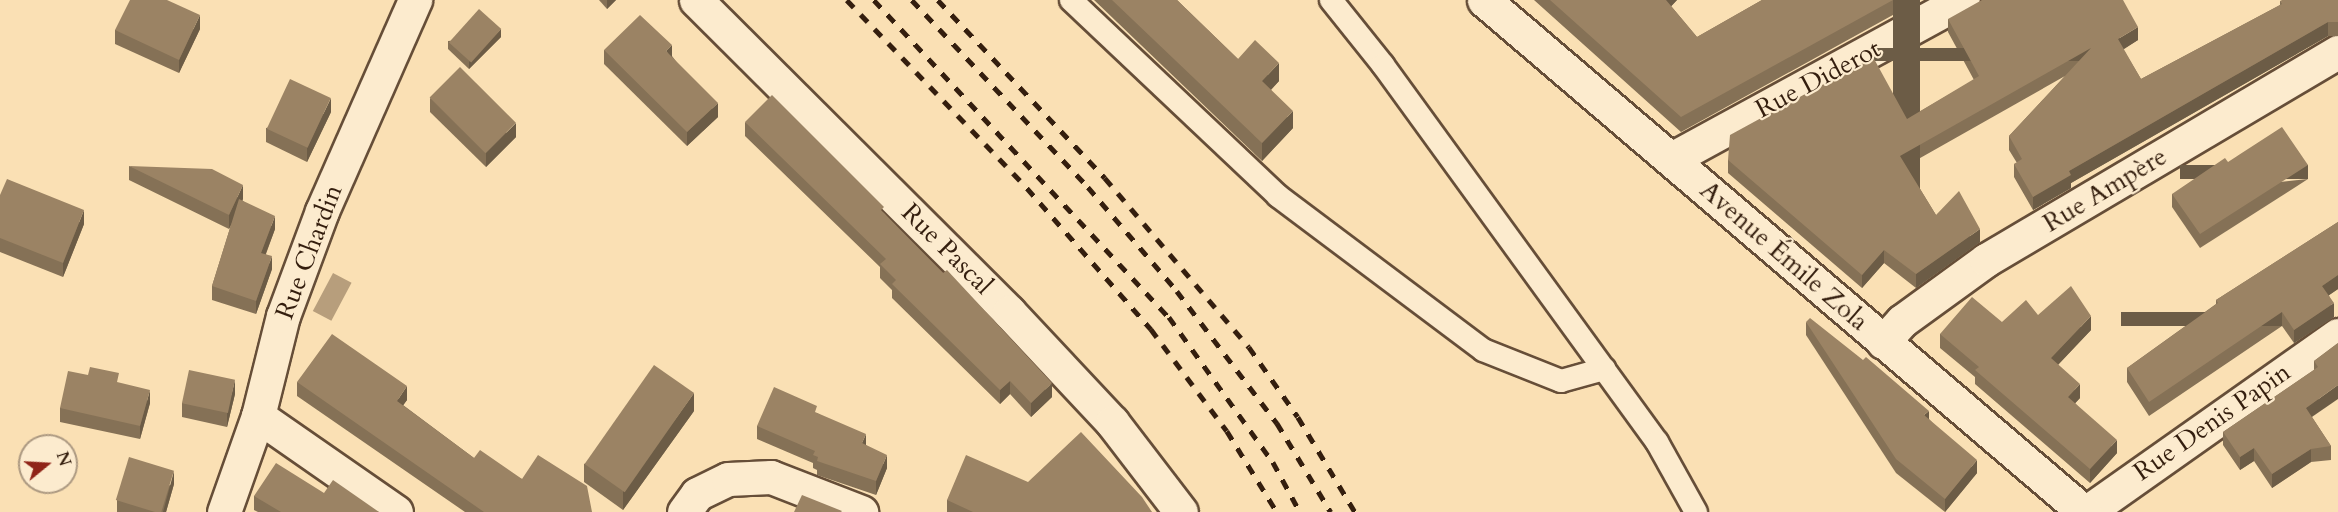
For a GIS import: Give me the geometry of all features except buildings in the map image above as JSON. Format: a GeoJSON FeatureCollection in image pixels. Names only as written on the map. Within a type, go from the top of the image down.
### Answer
{"type":"FeatureCollection","features":[{"type":"Feature","properties":{"kind":"street","name":"Rue Chardin"},"geometry":{"type":"LineString","coordinates":[[224,512],[258,416],[283,316],[322,211],[415,0]]}},
{"type":"Feature","properties":{"kind":"street","name":"Rue Pascal"},"geometry":{"type":"LineString","coordinates":[[696,0],[1010,312],[1112,422],[1181,512]]}},
{"type":"Feature","properties":{"kind":"street","name":"Avenue Émile Zola"},"geometry":{"type":"LineString","coordinates":[[1484,0],[1673,158],[1883,342],[2086,512]]}},
{"type":"Feature","properties":{"kind":"street","name":"Rue Diderot"},"geometry":{"type":"LineString","coordinates":[[1673,158],[1963,0]]}},
{"type":"Feature","properties":{"kind":"street","name":"Rue Ampère"},"geometry":{"type":"LineString","coordinates":[[1883,342],[1902,321],[1986,260],[2338,52]]}},
{"type":"Feature","properties":{"kind":"street","name":"Rue Denis Papin"},"geometry":{"type":"LineString","coordinates":[[2086,512],[2338,335]]}},
{"type":"Feature","properties":{"kind":"street"},"geometry":{"type":"LineString","coordinates":[[258,416],[396,512]]}},
{"type":"Feature","properties":{"kind":"street"},"geometry":{"type":"LineString","coordinates":[[684,512],[697,494],[728,479],[771,477],[861,512]]}},
{"type":"Feature","properties":{"kind":"lane"},"geometry":{"type":"LineString","coordinates":[[1071,0],[1278,196],[1483,350],[1561,381],[1604,369]]}},
{"type":"Feature","properties":{"kind":"lane"},"geometry":{"type":"LineString","coordinates":[[1331,0],[1383,65],[1658,442],[1696,512]]}},
{"type":"Feature","properties":{"kind":"shaded area"},"geometry":{"type":"Polygon","coordinates":[[[333,273],[352,283],[331,321],[313,311],[333,273]]]}},
{"type":"Feature","properties":{"kind":"railway"},"geometry":{"type":"LineString","coordinates":[[847,0],[1027,188],[1151,329],[1227,431],[1277,512]]}},
{"type":"Feature","properties":{"kind":"railway"},"geometry":{"type":"LineString","coordinates":[[874,0],[1169,317],[1273,462],[1300,512]]}},
{"type":"Feature","properties":{"kind":"railway"},"geometry":{"type":"LineString","coordinates":[[912,0],[1088,187],[1177,291],[1277,423],[1331,512]]}},
{"type":"Feature","properties":{"kind":"railway"},"geometry":{"type":"LineString","coordinates":[[938,0],[1105,178],[1249,347],[1298,417],[1355,512]]}}]}
